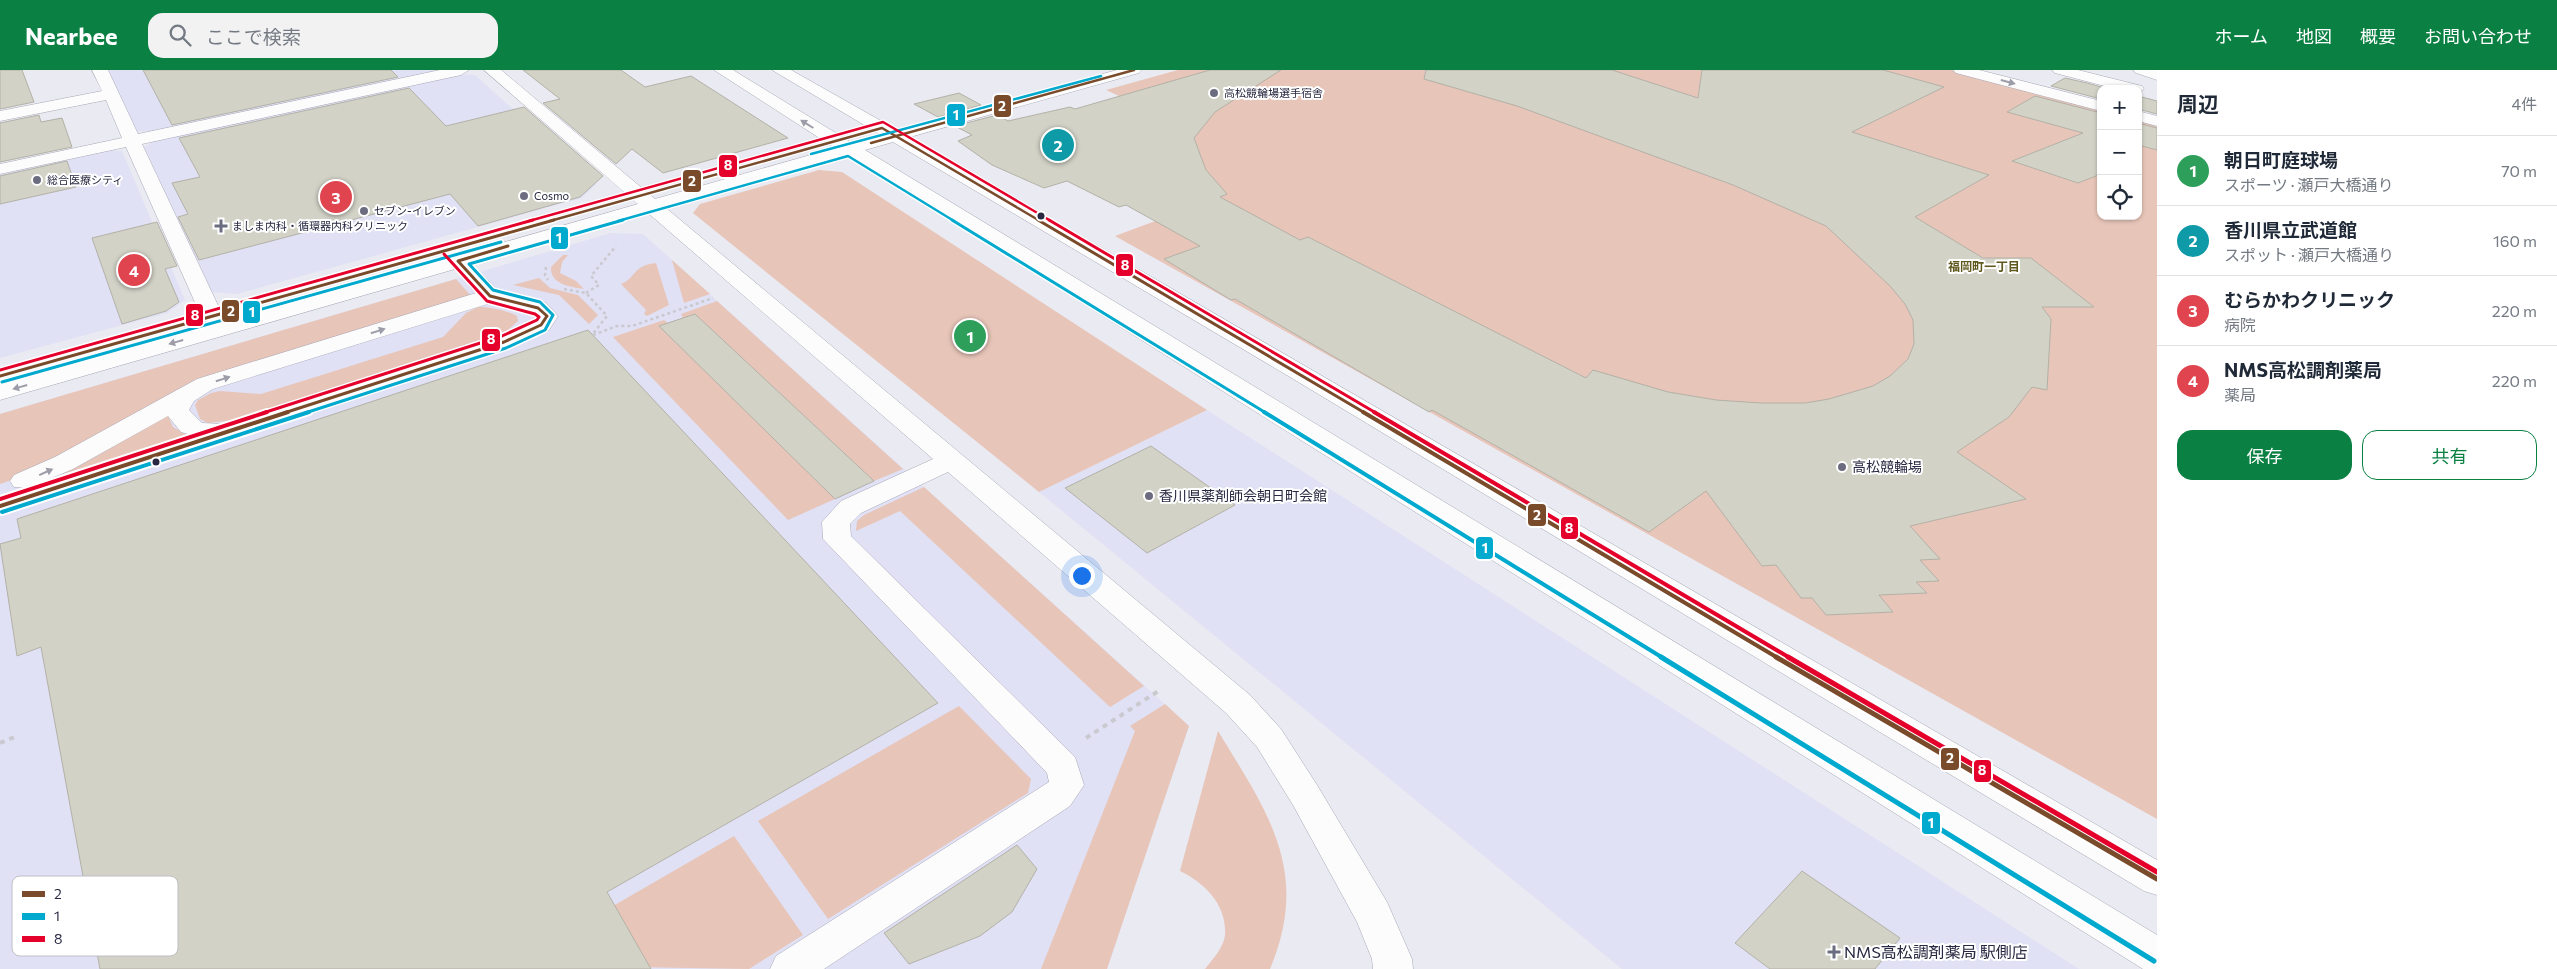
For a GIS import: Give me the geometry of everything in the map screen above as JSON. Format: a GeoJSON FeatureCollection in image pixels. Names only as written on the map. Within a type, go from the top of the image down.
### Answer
{"type":"FeatureCollection","features":[{"type":"Feature","properties":{"kind":"street"},"geometry":{"type":"LineString","coordinates":[[100,70],[212,316]]}},
{"type":"Feature","properties":{"kind":"street"},"geometry":{"type":"LineString","coordinates":[[0,168],[461,70]]}},
{"type":"Feature","properties":{"kind":"street"},"geometry":{"type":"LineString","coordinates":[[492,70],[1238,704],[1269,738],[1373,914],[1392,959],[1393,969]]}},
{"type":"Feature","properties":{"kind":"street"},"geometry":{"type":"LineString","coordinates":[[722,70],[2157,956]]}},
{"type":"Feature","properties":{"kind":"street"},"geometry":{"type":"LineString","coordinates":[[780,70],[1847,699],[2157,879]]}},
{"type":"Feature","properties":{"kind":"street"},"geometry":{"type":"LineString","coordinates":[[0,393],[454,255],[1099,70]]}},
{"type":"Feature","properties":{"kind":"street"},"geometry":{"type":"LineString","coordinates":[[888,132],[1134,70]]}},
{"type":"Feature","properties":{"kind":"street"},"geometry":{"type":"LineString","coordinates":[[1961,70],[2097,105]]}},
{"type":"Feature","properties":{"kind":"street"},"geometry":{"type":"LineString","coordinates":[[2060,70],[2120,85]]}},
{"type":"Feature","properties":{"kind":"street"},"geometry":{"type":"LineString","coordinates":[[2141,70],[2157,76]]}},
{"type":"Feature","properties":{"kind":"street"},"geometry":{"type":"LineString","coordinates":[[0,116],[110,94]]}},
{"type":"Feature","properties":{"kind":"street"},"geometry":{"type":"LineString","coordinates":[[2142,117],[2157,121]]}},
{"type":"Feature","properties":{"kind":"street"},"geometry":{"type":"LineString","coordinates":[[0,376],[212,316],[454,255]]}},
{"type":"Feature","properties":{"kind":"street"},"geometry":{"type":"LineString","coordinates":[[454,255],[490,296]]}},
{"type":"Feature","properties":{"kind":"street"},"geometry":{"type":"LineString","coordinates":[[0,488],[32,478],[64,464],[205,384],[490,296],[538,308],[547,316],[542,325],[504,342],[0,506]]}},
{"type":"Feature","properties":{"kind":"street"},"geometry":{"type":"LineString","coordinates":[[184,397],[177,410],[184,423],[198,431],[228,432]]}},
{"type":"Feature","properties":{"kind":"street"},"geometry":{"type":"LineString","coordinates":[[790,969],[1058,796],[1067,784],[1063,767],[837,538],[836,522],[851,508],[951,461]]}},
{"type":"Feature","properties":{"kind":"path"},"geometry":{"type":"LineString","coordinates":[[586,293],[599,285],[591,276],[622,239]]}},
{"type":"Feature","properties":{"kind":"path"},"geometry":{"type":"LineString","coordinates":[[549,262],[545,269],[546,275],[554,284]]}},
{"type":"Feature","properties":{"kind":"path"},"geometry":{"type":"LineString","coordinates":[[558,287],[586,293],[607,316],[592,335],[617,326],[632,326],[703,302]]}},
{"type":"Feature","properties":{"kind":"path"},"geometry":{"type":"LineString","coordinates":[[1115,718],[1160,690]]}},
{"type":"Feature","properties":{"kind":"path"},"geometry":{"type":"LineString","coordinates":[[0,743],[17,736]]}},
{"type":"Feature","properties":{"kind":"shaded area"},"geometry":{"type":"Polygon","coordinates":[[[107,70],[448,70],[156,132],[135,131],[107,70]]]}},
{"type":"Feature","properties":{"kind":"shaded area","name":"高松競輪場"},"geometry":{"type":"Polygon","coordinates":[[[1178,70],[1952,70],[2097,108],[2097,220],[2142,220],[2142,121],[2157,126],[2157,819],[1115,236],[1217,198],[1169,119],[1106,90],[1178,70]]]}},
{"type":"Feature","properties":{"kind":"shaded area"},"geometry":{"type":"Polygon","coordinates":[[[457,74],[475,75],[596,184],[582,198],[237,294],[212,292],[144,147],[160,138],[457,74]]]}},
{"type":"Feature","properties":{"kind":"shaded area"},"geometry":{"type":"Polygon","coordinates":[[[101,151],[122,151],[185,300],[167,313],[0,358],[0,172],[101,151]]]}},
{"type":"Feature","properties":{"kind":"shaded area"},"geometry":{"type":"Polygon","coordinates":[[[819,170],[842,172],[1207,410],[1039,492],[693,213],[700,204],[819,170]]]}},
{"type":"Feature","properties":{"kind":"shaded area"},"geometry":{"type":"Polygon","coordinates":[[[611,233],[643,234],[1189,726],[1107,969],[0,969],[0,414],[611,233]]]}},
{"type":"Feature","properties":{"kind":"shaded area"},"geometry":{"type":"Polygon","coordinates":[[[563,255],[568,255],[562,262],[560,273],[576,281],[584,289],[562,284],[554,277],[551,267],[563,255]]]}},
{"type":"Feature","properties":{"kind":"shaded area"},"geometry":{"type":"Polygon","coordinates":[[[672,260],[710,294],[684,303],[672,260]]]}},
{"type":"Feature","properties":{"kind":"shaded area"},"geometry":{"type":"Polygon","coordinates":[[[656,263],[669,305],[647,316],[644,314],[646,310],[621,284],[630,279],[638,269],[656,263]]]}},
{"type":"Feature","properties":{"kind":"shaded area"},"geometry":{"type":"Polygon","coordinates":[[[539,278],[550,288],[578,295],[598,315],[589,324],[559,295],[513,285],[539,278]]]}},
{"type":"Feature","properties":{"kind":"shaded area"},"geometry":{"type":"Polygon","coordinates":[[[456,279],[472,297],[209,377],[39,471],[0,484],[0,414],[456,279]]]}},
{"type":"Feature","properties":{"kind":"shaded area"},"geometry":{"type":"Polygon","coordinates":[[[717,301],[903,469],[874,481],[695,314],[683,318],[681,314],[717,301]]]}},
{"type":"Feature","properties":{"kind":"shaded area"},"geometry":{"type":"Polygon","coordinates":[[[478,307],[508,312],[517,316],[518,321],[508,330],[498,334],[234,420],[208,423],[200,419],[195,405],[198,400],[211,393],[220,391],[261,394],[443,337],[466,313],[478,307]]]}},
{"type":"Feature","properties":{"kind":"shaded area"},"geometry":{"type":"Polygon","coordinates":[[[664,320],[668,323],[660,326],[835,499],[788,520],[613,337],[664,320]]]}},
{"type":"Feature","properties":{"kind":"shaded area"},"geometry":{"type":"Polygon","coordinates":[[[1207,410],[2079,969],[1622,969],[1039,492],[1207,410]]]}},
{"type":"Feature","properties":{"kind":"shaded area"},"geometry":{"type":"Polygon","coordinates":[[[167,413],[173,427],[187,435],[61,475],[167,413]]]}},
{"type":"Feature","properties":{"kind":"shaded area"},"geometry":{"type":"Polygon","coordinates":[[[924,487],[1144,686],[1110,707],[900,511],[856,531],[857,521],[864,515],[924,487]]]}},
{"type":"Feature","properties":{"kind":"shaded area"},"geometry":{"type":"Polygon","coordinates":[[[1165,704],[1189,726],[1107,969],[1041,969],[1135,731],[1130,726],[1165,704]]]}},
{"type":"Feature","properties":{"kind":"shaded area"},"geometry":{"type":"Polygon","coordinates":[[[959,706],[1031,779],[1028,793],[828,919],[758,821],[959,706]]]}},
{"type":"Feature","properties":{"kind":"shaded area"},"geometry":{"type":"Polygon","coordinates":[[[1218,731],[1267,816],[1278,844],[1285,872],[1286,902],[1282,934],[1270,969],[1205,969],[1224,940],[1225,924],[1213,896],[1198,882],[1180,871],[1218,731]]]}},
{"type":"Feature","properties":{"kind":"shaded area"},"geometry":{"type":"Polygon","coordinates":[[[734,836],[803,935],[749,969],[511,965],[734,836]]]}},
{"type":"Feature","properties":{"kind":"building"},"geometry":{"type":"Polygon","coordinates":[[[0,70],[22,70],[34,102],[0,109],[0,70]]]}},
{"type":"Feature","properties":{"kind":"building"},"geometry":{"type":"Polygon","coordinates":[[[143,70],[391,70],[398,77],[172,125],[143,70]]]}},
{"type":"Feature","properties":{"kind":"building"},"geometry":{"type":"Polygon","coordinates":[[[523,70],[621,70],[645,87],[691,76],[788,138],[663,173],[632,149],[616,164],[543,103],[560,99],[523,70]]]}},
{"type":"Feature","properties":{"kind":"building"},"geometry":{"type":"Polygon","coordinates":[[[1210,70],[1281,70],[1215,112],[1194,138],[1206,170],[1227,194],[1220,197],[1300,240],[1308,237],[1586,378],[1593,370],[1668,392],[1716,400],[1761,403],[1805,403],[1829,399],[1873,386],[1890,376],[1908,359],[1914,344],[1913,320],[1905,304],[1890,286],[1826,226],[1733,185],[1517,106],[1424,79],[1426,70],[1612,70],[1698,98],[1702,70],[1883,70],[1944,87],[1852,132],[1989,175],[1915,217],[1983,258],[2031,258],[2094,307],[2042,307],[2051,319],[2047,390],[2032,387],[2009,417],[1957,452],[2026,499],[1910,526],[1940,559],[1920,560],[1939,581],[1916,582],[1927,593],[1879,595],[1893,612],[1826,615],[1812,598],[1801,598],[1776,565],[1762,566],[1706,491],[1649,532],[1432,410],[1429,412],[1235,299],[1231,300],[1164,259],[1200,246],[1126,205],[1119,207],[1067,181],[1044,188],[992,165],[958,141],[972,135],[955,126],[997,115],[1008,121],[1070,107],[1075,109],[1210,70]]]}},
{"type":"Feature","properties":{"kind":"building"},"geometry":{"type":"Polygon","coordinates":[[[2065,78],[2087,83],[2097,86],[2097,98],[2051,86],[2065,78]]]}},
{"type":"Feature","properties":{"kind":"building"},"geometry":{"type":"Polygon","coordinates":[[[409,88],[446,126],[524,107],[603,176],[580,197],[478,226],[450,194],[199,260],[178,217],[188,214],[172,183],[200,177],[179,138],[409,88]]]}},
{"type":"Feature","properties":{"kind":"building"},"geometry":{"type":"Polygon","coordinates":[[[959,93],[981,105],[938,117],[914,104],[959,93]]]}},
{"type":"Feature","properties":{"kind":"building"},"geometry":{"type":"Polygon","coordinates":[[[2035,96],[2097,112],[2097,176],[2078,183],[2012,161],[2083,133],[2007,112],[2035,96]]]}},
{"type":"Feature","properties":{"kind":"building"},"geometry":{"type":"Polygon","coordinates":[[[2142,97],[2157,101],[2157,114],[2142,110],[2142,97]]]}},
{"type":"Feature","properties":{"kind":"building"},"geometry":{"type":"Polygon","coordinates":[[[39,115],[41,122],[62,118],[72,147],[0,162],[0,123],[39,115]]]}},
{"type":"Feature","properties":{"kind":"building"},"geometry":{"type":"Polygon","coordinates":[[[2142,124],[2157,128],[2157,150],[2142,146],[2142,124]]]}},
{"type":"Feature","properties":{"kind":"building","name":"総合医療シティ"},"geometry":{"type":"Polygon","coordinates":[[[67,161],[76,187],[0,204],[0,176],[67,161]]]}},
{"type":"Feature","properties":{"kind":"building"},"geometry":{"type":"Polygon","coordinates":[[[157,222],[177,266],[165,269],[179,302],[166,311],[122,324],[92,238],[157,222]]]}},
{"type":"Feature","properties":{"kind":"building"},"geometry":{"type":"Polygon","coordinates":[[[695,314],[874,481],[835,499],[659,326],[695,314]]]}},
{"type":"Feature","properties":{"kind":"building"},"geometry":{"type":"Polygon","coordinates":[[[588,330],[938,703],[607,892],[651,969],[100,969],[98,956],[178,956],[178,876],[83,876],[41,647],[17,656],[0,544],[21,538],[17,519],[588,330]]]}},
{"type":"Feature","properties":{"kind":"building","name":"香川県薬剤師会朝日町会館"},"geometry":{"type":"Polygon","coordinates":[[[1151,446],[1235,505],[1147,553],[1065,488],[1151,446]]]}},
{"type":"Feature","properties":{"kind":"building"},"geometry":{"type":"Polygon","coordinates":[[[1017,845],[1037,869],[1012,912],[980,936],[909,964],[884,933],[1017,845]]]}},
{"type":"Feature","properties":{"kind":"building"},"geometry":{"type":"Polygon","coordinates":[[[1802,871],[1900,938],[1875,969],[1770,969],[1735,943],[1802,871]]]}},
{"type":"Feature","properties":{"kind":"transit line","name":"2"},"geometry":{"type":"LineString","coordinates":[[871,143],[1134,70]]}},
{"type":"Feature","properties":{"kind":"transit line","name":"1"},"geometry":{"type":"LineString","coordinates":[[811,154],[1101,76]]}},
{"type":"Feature","properties":{"kind":"transit line","name":"8"},"geometry":{"type":"LineString","coordinates":[[0,370],[883,122],[1859,699],[2157,872]]}},
{"type":"Feature","properties":{"kind":"transit line","name":"2"},"geometry":{"type":"LineString","coordinates":[[0,376],[882,128],[1856,704],[2157,879]]}},
{"type":"Feature","properties":{"kind":"transit line","name":"1"},"geometry":{"type":"LineString","coordinates":[[2,512],[506,348],[545,330],[553,315],[540,302],[493,290],[469,264],[848,156],[2154,961]]}},
{"type":"Feature","properties":{"kind":"transit line","name":"1"},"geometry":{"type":"LineString","coordinates":[[2,382],[501,242]]}},
{"type":"Feature","properties":{"kind":"transit line","name":"2"},"geometry":{"type":"LineString","coordinates":[[0,506],[504,342],[541,325],[547,316],[538,308],[490,296],[458,261],[508,246]]}},
{"type":"Feature","properties":{"kind":"transit line","name":"8"},"geometry":{"type":"LineString","coordinates":[[0,499],[502,336],[537,320],[539,317],[535,314],[487,301],[444,254]]}},
{"type":"Feature","properties":{"kind":"place","name":"高松競輪場選手宿舎"},"geometry":{"type":"Point","coordinates":[1214,93]}},
{"type":"Feature","properties":{"kind":"place","name":"香川県立武道館"},"geometry":{"type":"Point","coordinates":[1058,145]}},
{"type":"Feature","properties":{"kind":"place","name":"総合医療シティ"},"geometry":{"type":"Point","coordinates":[37,180]}},
{"type":"Feature","properties":{"kind":"place","name":"Cosmo"},"geometry":{"type":"Point","coordinates":[524,196]}},
{"type":"Feature","properties":{"kind":"place","name":"むらかわクリニック"},"geometry":{"type":"Point","coordinates":[336,197]}},
{"type":"Feature","properties":{"kind":"place","name":"セブン-イレブン"},"geometry":{"type":"Point","coordinates":[364,211]}},
{"type":"Feature","properties":{"kind":"place","name":"ましま内科・循環器内科クリニック"},"geometry":{"type":"Point","coordinates":[221,226]}},
{"type":"Feature","properties":{"kind":"place","name":"NMS高松調剤薬局"},"geometry":{"type":"Point","coordinates":[134,270]}},
{"type":"Feature","properties":{"kind":"place","name":"朝日町庭球場"},"geometry":{"type":"Point","coordinates":[970,336]}},
{"type":"Feature","properties":{"kind":"place","name":"高松競輪場"},"geometry":{"type":"Point","coordinates":[1842,467]}},
{"type":"Feature","properties":{"kind":"place","name":"香川県薬剤師会朝日町会館"},"geometry":{"type":"Point","coordinates":[1149,496]}},
{"type":"Feature","properties":{"kind":"place","name":"NMS高松調剤薬局 駅側店"},"geometry":{"type":"Point","coordinates":[1834,952]}},
{"type":"Feature","properties":{"kind":"district","name":"福岡町一丁目"},"geometry":{"type":"Point","coordinates":[1984,267]}}]}
